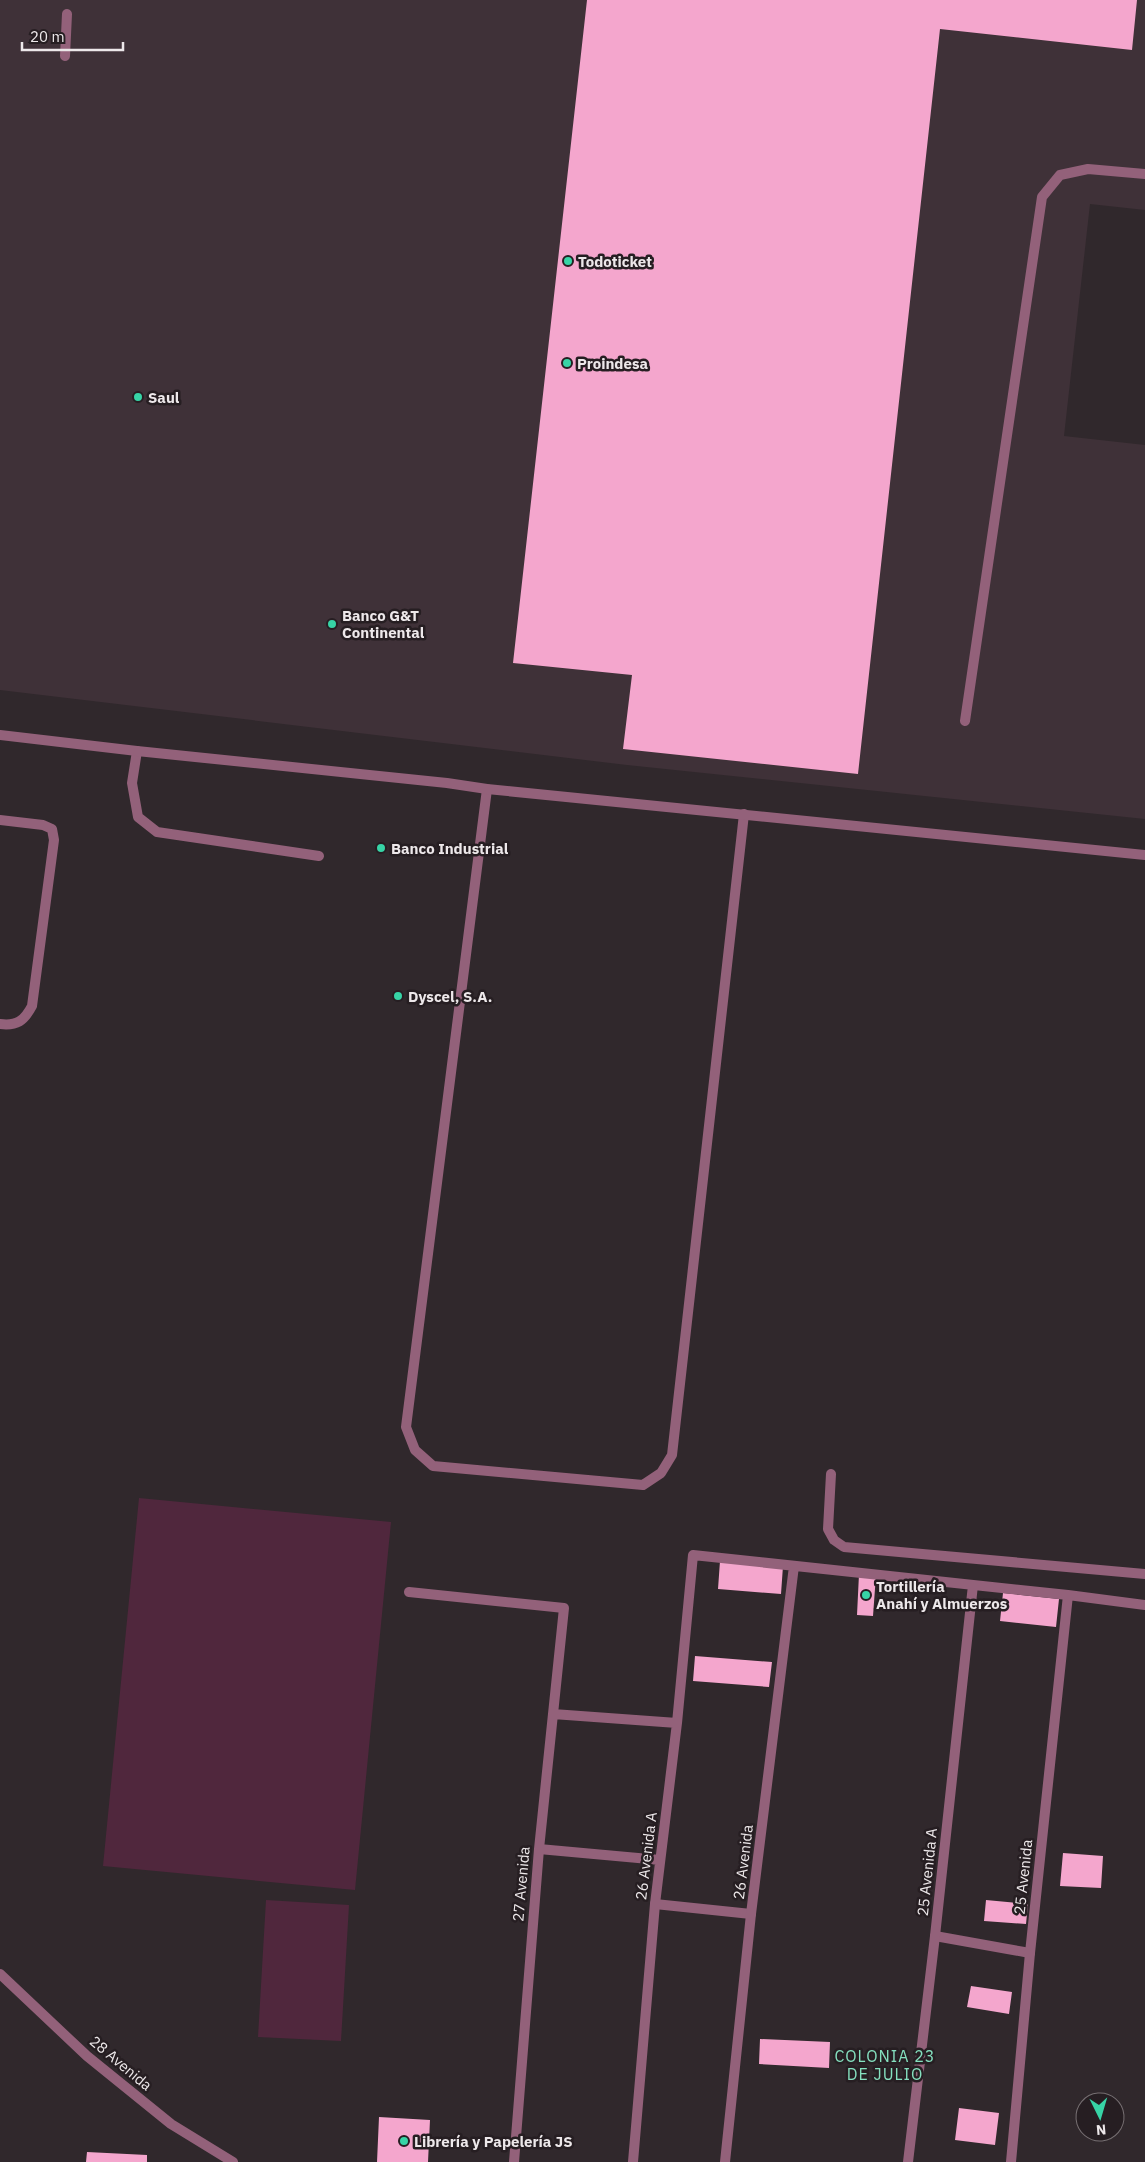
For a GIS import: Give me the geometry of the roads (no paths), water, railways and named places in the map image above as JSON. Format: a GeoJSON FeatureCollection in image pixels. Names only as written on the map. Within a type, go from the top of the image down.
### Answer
{"type":"FeatureCollection","features":[{"type":"Feature","properties":{"kind":"street"},"geometry":{"type":"LineString","coordinates":[[65,56],[67,14]]}},
{"type":"Feature","properties":{"kind":"street"},"geometry":{"type":"LineString","coordinates":[[966,721],[1042,197],[1060,175],[1088,168],[1145,174]]}},
{"type":"Feature","properties":{"kind":"street"},"geometry":{"type":"LineString","coordinates":[[0,735],[447,783],[487,790],[1145,855]]}},
{"type":"Feature","properties":{"kind":"street"},"geometry":{"type":"LineString","coordinates":[[137,751],[132,783],[138,817],[157,832],[319,856]]}},
{"type":"Feature","properties":{"kind":"street"},"geometry":{"type":"LineString","coordinates":[[487,790],[406,1427],[415,1450],[433,1466],[643,1486],[661,1473],[672,1455],[744,814]]}},
{"type":"Feature","properties":{"kind":"street"},"geometry":{"type":"LineString","coordinates":[[0,820],[43,825],[52,829],[54,840],[32,1006],[25,1019],[10,1025],[0,1024]]}},
{"type":"Feature","properties":{"kind":"street"},"geometry":{"type":"LineString","coordinates":[[831,1474],[828,1529],[834,1540],[844,1547],[1145,1574]]}},
{"type":"Feature","properties":{"kind":"street","name":"26 Avenida A"},"geometry":{"type":"LineString","coordinates":[[633,2162],[655,1904],[677,1723],[693,1555],[794,1566]]}},
{"type":"Feature","properties":{"kind":"street"},"geometry":{"type":"LineString","coordinates":[[794,1566],[1068,1595],[1145,1606]]}},
{"type":"Feature","properties":{"kind":"street","name":"26 Avenida"},"geometry":{"type":"LineString","coordinates":[[725,2162],[751,1914],[794,1566]]}},
{"type":"Feature","properties":{"kind":"street","name":"25 Avenida A"},"geometry":{"type":"LineString","coordinates":[[908,2162],[935,1936],[973,1585]]}},
{"type":"Feature","properties":{"kind":"street","name":"27 Avenida"},"geometry":{"type":"LineString","coordinates":[[409,1592],[564,1608],[539,1849],[514,2162]]}},
{"type":"Feature","properties":{"kind":"street","name":"25 Avenida"},"geometry":{"type":"LineString","coordinates":[[1011,2162],[1030,1953],[1068,1595]]}},
{"type":"Feature","properties":{"kind":"street"},"geometry":{"type":"LineString","coordinates":[[553,1714],[677,1723]]}},
{"type":"Feature","properties":{"kind":"street"},"geometry":{"type":"LineString","coordinates":[[539,1849],[660,1860]]}},
{"type":"Feature","properties":{"kind":"street"},"geometry":{"type":"LineString","coordinates":[[655,1904],[751,1914]]}},
{"type":"Feature","properties":{"kind":"street"},"geometry":{"type":"LineString","coordinates":[[935,1936],[1030,1953]]}},
{"type":"Feature","properties":{"kind":"street","name":"28 Avenida"},"geometry":{"type":"LineString","coordinates":[[0,1974],[88,2056],[163,2118],[233,2162]]}},
{"type":"Feature","properties":{"kind":"place","name":"Todoticket"},"geometry":{"type":"Point","coordinates":[568,261]}},
{"type":"Feature","properties":{"kind":"place","name":"Proindesa"},"geometry":{"type":"Point","coordinates":[567,363]}},
{"type":"Feature","properties":{"kind":"place","name":"Saul"},"geometry":{"type":"Point","coordinates":[138,397]}},
{"type":"Feature","properties":{"kind":"place","name":"Banco G&T Continental"},"geometry":{"type":"Point","coordinates":[332,624]}},
{"type":"Feature","properties":{"kind":"place","name":"Banco Industrial"},"geometry":{"type":"Point","coordinates":[381,848]}},
{"type":"Feature","properties":{"kind":"place","name":"Dyscel, S.A."},"geometry":{"type":"Point","coordinates":[398,996]}},
{"type":"Feature","properties":{"kind":"place","name":"Tortillería Anahí y Almuerzos"},"geometry":{"type":"Point","coordinates":[866,1595]}},
{"type":"Feature","properties":{"kind":"place","name":"Librería y Papelería JS"},"geometry":{"type":"Point","coordinates":[404,2141]}},
{"type":"Feature","properties":{"kind":"district","name":"COLONIA 23 DE JULIO"},"geometry":{"type":"Point","coordinates":[885,2065]}}]}
